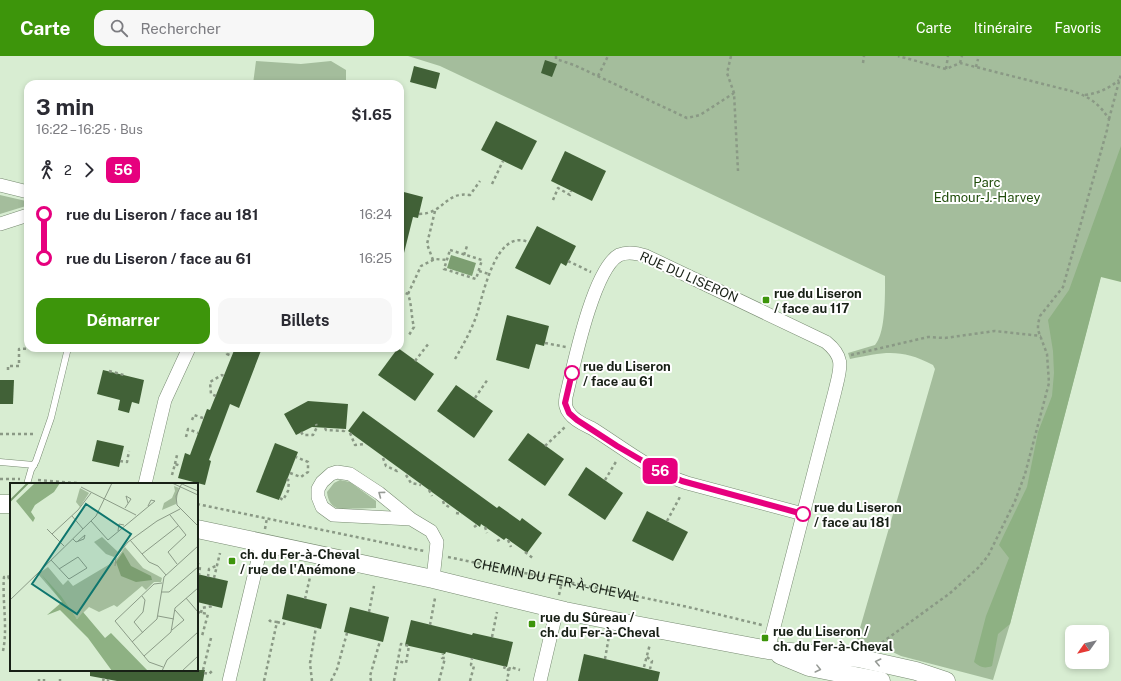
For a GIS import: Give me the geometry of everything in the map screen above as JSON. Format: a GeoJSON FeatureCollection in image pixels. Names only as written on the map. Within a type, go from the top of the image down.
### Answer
{"type":"FeatureCollection","features":[{"type":"Feature","properties":{"kind":"street"},"geometry":{"type":"LineString","coordinates":[[0,185],[24,191]]}},
{"type":"Feature","properties":{"kind":"street"},"geometry":{"type":"LineString","coordinates":[[0,224],[24,216]]}},
{"type":"Feature","properties":{"kind":"street","name":"RUE DU LISERON"},"geometry":{"type":"LineString","coordinates":[[572,417],[565,403],[577,349],[589,310],[611,263],[619,255],[631,252],[646,256],[826,342],[838,353],[840,359],[840,370],[790,570],[768,650]]}},
{"type":"Feature","properties":{"kind":"street"},"geometry":{"type":"LineString","coordinates":[[145,483],[165,400],[187,352]]}},
{"type":"Feature","properties":{"kind":"street"},"geometry":{"type":"LineString","coordinates":[[572,417],[660,471],[687,483],[803,514]]}},
{"type":"Feature","properties":{"kind":"street"},"geometry":{"type":"LineString","coordinates":[[411,519],[333,515],[322,507],[318,489],[322,482],[331,474],[337,472],[350,474],[379,492],[411,519],[431,531],[437,539],[433,579]]}},
{"type":"Feature","properties":{"kind":"street","name":"CHEMIN DU FER-À-CHEVAL"},"geometry":{"type":"LineString","coordinates":[[198,529],[264,535],[433,579],[557,609],[768,650],[858,658],[916,671],[946,681]]}},
{"type":"Feature","properties":{"kind":"street"},"geometry":{"type":"LineString","coordinates":[[230,681],[264,535]]}},
{"type":"Feature","properties":{"kind":"street"},"geometry":{"type":"LineString","coordinates":[[540,681],[557,609]]}},
{"type":"Feature","properties":{"kind":"street","name":"CHEMIN DU FER-À-CHEVAL"},"geometry":{"type":"LineString","coordinates":[[768,650],[809,667],[881,681]]}},
{"type":"Feature","properties":{"kind":"lane"},"geometry":{"type":"LineString","coordinates":[[28,483],[51,418],[67,352]]}},
{"type":"Feature","properties":{"kind":"lane"},"geometry":{"type":"LineString","coordinates":[[0,462],[34,465]]}},
{"type":"Feature","properties":{"kind":"path"},"geometry":{"type":"LineString","coordinates":[[556,56],[556,59],[574,65],[688,118],[700,114],[734,93]]}},
{"type":"Feature","properties":{"kind":"path"},"geometry":{"type":"LineString","coordinates":[[598,76],[608,56]]}},
{"type":"Feature","properties":{"kind":"path"},"geometry":{"type":"LineString","coordinates":[[731,56],[727,73],[734,93],[738,171]]}},
{"type":"Feature","properties":{"kind":"path"},"geometry":{"type":"LineString","coordinates":[[863,64],[864,56]]}},
{"type":"Feature","properties":{"kind":"path"},"geometry":{"type":"LineString","coordinates":[[898,56],[946,69],[960,63],[1084,95],[1097,103],[1109,119]]}},
{"type":"Feature","properties":{"kind":"path"},"geometry":{"type":"LineString","coordinates":[[946,69],[948,56]]}},
{"type":"Feature","properties":{"kind":"path"},"geometry":{"type":"LineString","coordinates":[[960,63],[962,56]]}},
{"type":"Feature","properties":{"kind":"path"},"geometry":{"type":"LineString","coordinates":[[976,67],[978,59]]}},
{"type":"Feature","properties":{"kind":"path"},"geometry":{"type":"LineString","coordinates":[[876,646],[965,580],[988,556],[1021,487],[1048,383],[1049,368],[1045,346],[1038,330],[1038,324],[1040,316],[1063,287],[1100,157],[1121,74]]}},
{"type":"Feature","properties":{"kind":"path"},"geometry":{"type":"LineString","coordinates":[[1084,95],[1100,92],[1119,80]]}},
{"type":"Feature","properties":{"kind":"path"},"geometry":{"type":"LineString","coordinates":[[492,184],[503,161]]}},
{"type":"Feature","properties":{"kind":"path"},"geometry":{"type":"LineString","coordinates":[[419,214],[430,214],[450,198],[463,194],[470,194],[480,181]]}},
{"type":"Feature","properties":{"kind":"path"},"geometry":{"type":"LineString","coordinates":[[553,200],[558,188],[570,195],[571,191]]}},
{"type":"Feature","properties":{"kind":"path"},"geometry":{"type":"LineString","coordinates":[[433,260],[427,244],[434,211]]}},
{"type":"Feature","properties":{"kind":"path"},"geometry":{"type":"LineString","coordinates":[[455,359],[468,338],[489,274],[497,257],[506,247],[522,239],[528,242]]}},
{"type":"Feature","properties":{"kind":"path"},"geometry":{"type":"LineString","coordinates":[[464,254],[467,246]]}},
{"type":"Feature","properties":{"kind":"path"},"geometry":{"type":"LineString","coordinates":[[450,250],[464,254],[482,260],[476,279],[444,269],[450,250]]}},
{"type":"Feature","properties":{"kind":"path"},"geometry":{"type":"LineString","coordinates":[[409,335],[414,326],[408,294],[415,281],[418,268],[433,260],[447,260]]}},
{"type":"Feature","properties":{"kind":"path"},"geometry":{"type":"LineString","coordinates":[[568,261],[603,278]]}},
{"type":"Feature","properties":{"kind":"path"},"geometry":{"type":"LineString","coordinates":[[479,271],[489,274]]}},
{"type":"Feature","properties":{"kind":"path"},"geometry":{"type":"LineString","coordinates":[[404,292],[408,294]]}},
{"type":"Feature","properties":{"kind":"path"},"geometry":{"type":"LineString","coordinates":[[849,356],[928,337],[945,338],[995,331],[1041,336]]}},
{"type":"Feature","properties":{"kind":"path"},"geometry":{"type":"LineString","coordinates":[[416,361],[429,343]]}},
{"type":"Feature","properties":{"kind":"path"},"geometry":{"type":"LineString","coordinates":[[545,343],[577,349]]}},
{"type":"Feature","properties":{"kind":"path"},"geometry":{"type":"LineString","coordinates":[[8,370],[8,366],[19,366],[19,349],[24,349]]}},
{"type":"Feature","properties":{"kind":"path"},"geometry":{"type":"LineString","coordinates":[[228,352],[227,354],[232,356]]}},
{"type":"Feature","properties":{"kind":"path"},"geometry":{"type":"LineString","coordinates":[[109,371],[124,375]]}},
{"type":"Feature","properties":{"kind":"path"},"geometry":{"type":"LineString","coordinates":[[216,396],[212,394],[210,382],[222,375],[224,376]]}},
{"type":"Feature","properties":{"kind":"path"},"geometry":{"type":"LineString","coordinates":[[475,398],[488,379]]}},
{"type":"Feature","properties":{"kind":"path"},"geometry":{"type":"LineString","coordinates":[[192,420],[194,415],[203,418]]}},
{"type":"Feature","properties":{"kind":"path"},"geometry":{"type":"LineString","coordinates":[[545,446],[563,429],[572,417]]}},
{"type":"Feature","properties":{"kind":"path"},"geometry":{"type":"LineString","coordinates":[[301,432],[303,435],[313,435],[317,427],[316,424]]}},
{"type":"Feature","properties":{"kind":"path"},"geometry":{"type":"LineString","coordinates":[[325,428],[326,430],[344,431],[344,429]]}},
{"type":"Feature","properties":{"kind":"path"},"geometry":{"type":"LineString","coordinates":[[186,437],[188,429],[198,433]]}},
{"type":"Feature","properties":{"kind":"path"},"geometry":{"type":"LineString","coordinates":[[350,433],[355,445],[366,444]]}},
{"type":"Feature","properties":{"kind":"path"},"geometry":{"type":"LineString","coordinates":[[0,434],[37,434]]}},
{"type":"Feature","properties":{"kind":"path"},"geometry":{"type":"LineString","coordinates":[[604,480],[624,450]]}},
{"type":"Feature","properties":{"kind":"path"},"geometry":{"type":"LineString","coordinates":[[120,461],[126,462],[129,451]]}},
{"type":"Feature","properties":{"kind":"path"},"geometry":{"type":"LineString","coordinates":[[172,475],[177,455]]}},
{"type":"Feature","properties":{"kind":"path"},"geometry":{"type":"LineString","coordinates":[[290,473],[301,477],[308,472],[308,462],[296,457]]}},
{"type":"Feature","properties":{"kind":"path"},"geometry":{"type":"LineString","coordinates":[[383,458],[386,466],[397,471],[399,470]]}},
{"type":"Feature","properties":{"kind":"path"},"geometry":{"type":"LineString","coordinates":[[175,464],[181,466]]}},
{"type":"Feature","properties":{"kind":"path"},"geometry":{"type":"LineString","coordinates":[[406,475],[411,482],[420,485]]}},
{"type":"Feature","properties":{"kind":"path"},"geometry":{"type":"LineString","coordinates":[[0,479],[19,479]]}},
{"type":"Feature","properties":{"kind":"path"},"geometry":{"type":"LineString","coordinates":[[41,480],[76,483]]}},
{"type":"Feature","properties":{"kind":"path"},"geometry":{"type":"LineString","coordinates":[[280,498],[283,500],[288,491],[289,481],[287,480]]}},
{"type":"Feature","properties":{"kind":"path"},"geometry":{"type":"LineString","coordinates":[[667,521],[687,483]]}},
{"type":"Feature","properties":{"kind":"path"},"geometry":{"type":"LineString","coordinates":[[429,490],[432,496]]}},
{"type":"Feature","properties":{"kind":"path"},"geometry":{"type":"LineString","coordinates":[[443,501],[448,507]]}},
{"type":"Feature","properties":{"kind":"path"},"geometry":{"type":"LineString","coordinates":[[198,504],[427,552]]}},
{"type":"Feature","properties":{"kind":"path"},"geometry":{"type":"LineString","coordinates":[[456,513],[462,514]]}},
{"type":"Feature","properties":{"kind":"path"},"geometry":{"type":"LineString","coordinates":[[264,535],[267,518]]}},
{"type":"Feature","properties":{"kind":"path"},"geometry":{"type":"LineString","coordinates":[[486,527],[487,533]]}},
{"type":"Feature","properties":{"kind":"path"},"geometry":{"type":"LineString","coordinates":[[497,541],[501,539]]}},
{"type":"Feature","properties":{"kind":"path"},"geometry":{"type":"LineString","coordinates":[[508,540],[510,547]]}},
{"type":"Feature","properties":{"kind":"path"},"geometry":{"type":"LineString","coordinates":[[525,552],[534,559]]}},
{"type":"Feature","properties":{"kind":"path"},"geometry":{"type":"LineString","coordinates":[[214,578],[220,553]]}},
{"type":"Feature","properties":{"kind":"path","name":"CHEMIN DU FER-À-CHEVAL"},"geometry":{"type":"LineString","coordinates":[[448,557],[688,607],[760,625]]}},
{"type":"Feature","properties":{"kind":"path"},"geometry":{"type":"LineString","coordinates":[[198,563],[200,566],[199,575]]}},
{"type":"Feature","properties":{"kind":"path"},"geometry":{"type":"LineString","coordinates":[[208,577],[209,569],[216,566]]}},
{"type":"Feature","properties":{"kind":"path"},"geometry":{"type":"LineString","coordinates":[[305,599],[311,572]]}},
{"type":"Feature","properties":{"kind":"path"},"geometry":{"type":"LineString","coordinates":[[3,651],[5,614],[3,591],[4,577],[8,578],[9,575]]}},
{"type":"Feature","properties":{"kind":"path"},"geometry":{"type":"LineString","coordinates":[[560,589],[562,581]]}},
{"type":"Feature","properties":{"kind":"path"},"geometry":{"type":"LineString","coordinates":[[369,612],[374,586]]}},
{"type":"Feature","properties":{"kind":"path"},"geometry":{"type":"LineString","coordinates":[[430,625],[435,598]]}},
{"type":"Feature","properties":{"kind":"path"},"geometry":{"type":"LineString","coordinates":[[201,613],[202,608],[213,606]]}},
{"type":"Feature","properties":{"kind":"path"},"geometry":{"type":"LineString","coordinates":[[198,612],[208,614],[202,636]]}},
{"type":"Feature","properties":{"kind":"path"},"geometry":{"type":"LineString","coordinates":[[492,637],[498,612]]}},
{"type":"Feature","properties":{"kind":"path"},"geometry":{"type":"LineString","coordinates":[[268,618],[270,621],[284,624],[285,620]]}},
{"type":"Feature","properties":{"kind":"path"},"geometry":{"type":"LineString","coordinates":[[264,681],[277,622]]}},
{"type":"Feature","properties":{"kind":"path"},"geometry":{"type":"LineString","coordinates":[[312,681],[310,664],[316,627]]}},
{"type":"Feature","properties":{"kind":"path"},"geometry":{"type":"LineString","coordinates":[[331,681],[338,669],[347,633]]}},
{"type":"Feature","properties":{"kind":"path"},"geometry":{"type":"LineString","coordinates":[[605,659],[609,635]]}},
{"type":"Feature","properties":{"kind":"path"},"geometry":{"type":"LineString","coordinates":[[211,638],[204,671],[209,674],[212,671]]}},
{"type":"Feature","properties":{"kind":"path"},"geometry":{"type":"LineString","coordinates":[[371,681],[370,676],[380,641]]}},
{"type":"Feature","properties":{"kind":"path"},"geometry":{"type":"LineString","coordinates":[[394,681],[401,644],[409,646],[406,663],[398,662]]}},
{"type":"Feature","properties":{"kind":"path"},"geometry":{"type":"LineString","coordinates":[[644,667],[650,644]]}},
{"type":"Feature","properties":{"kind":"path"},"geometry":{"type":"LineString","coordinates":[[439,681],[445,658],[442,658],[443,654]]}},
{"type":"Feature","properties":{"kind":"path"},"geometry":{"type":"LineString","coordinates":[[647,657],[652,661],[650,669]]}},
{"type":"Feature","properties":{"kind":"path"},"geometry":{"type":"LineString","coordinates":[[470,681],[474,666],[471,665],[472,658]]}},
{"type":"Feature","properties":{"kind":"path"},"geometry":{"type":"LineString","coordinates":[[505,666],[504,670],[509,670],[510,667],[520,670]]}},
{"type":"Feature","properties":{"kind":"path"},"geometry":{"type":"LineString","coordinates":[[507,681],[509,670]]}},
{"type":"Feature","properties":{"kind":"green space","name":"Parc Edmour-J.-Harvey"},"geometry":{"type":"Polygon","coordinates":[[[408,56],[1121,56],[1121,199],[1010,624],[993,680],[901,656],[876,644],[856,642],[935,369],[933,365],[922,360],[902,354],[883,353],[850,359],[848,353],[875,345],[879,339],[884,312],[885,276],[440,66],[408,56]]]}},
{"type":"Feature","properties":{"kind":"green space"},"geometry":{"type":"Polygon","coordinates":[[[256,61],[301,64],[331,61],[346,70],[346,80],[254,80],[256,61]]]}},
{"type":"Feature","properties":{"kind":"green space"},"geometry":{"type":"Polygon","coordinates":[[[0,195],[24,201],[24,207],[0,214],[0,195]]]}},
{"type":"Feature","properties":{"kind":"green space"},"geometry":{"type":"Polygon","coordinates":[[[340,480],[350,482],[376,501],[376,508],[339,509],[332,505],[329,501],[327,492],[334,483],[340,480]]]}},
{"type":"Feature","properties":{"kind":"shaded area"},"geometry":{"type":"Polygon","coordinates":[[[1121,146],[1121,282],[1101,277],[1010,624],[998,634],[992,666],[982,667],[974,662],[986,616],[1009,558],[999,545],[1027,487],[1038,432],[1052,396],[1054,373],[1053,351],[1048,320],[1069,290],[1121,146]]]}},
{"type":"Feature","properties":{"kind":"shaded area"},"geometry":{"type":"Polygon","coordinates":[[[451,255],[476,263],[472,276],[447,268],[451,255]]]}},
{"type":"Feature","properties":{"kind":"building"},"geometry":{"type":"Polygon","coordinates":[[[545,60],[557,64],[552,77],[541,73],[545,60]]]}},
{"type":"Feature","properties":{"kind":"building"},"geometry":{"type":"Polygon","coordinates":[[[414,66],[440,73],[436,89],[410,82],[414,66]]]}},
{"type":"Feature","properties":{"kind":"building"},"geometry":{"type":"Polygon","coordinates":[[[496,121],[537,141],[522,170],[481,150],[496,121]]]}},
{"type":"Feature","properties":{"kind":"building"},"geometry":{"type":"Polygon","coordinates":[[[565,151],[606,171],[592,201],[551,181],[565,151]]]}},
{"type":"Feature","properties":{"kind":"building"},"geometry":{"type":"Polygon","coordinates":[[[404,192],[423,197],[418,218],[413,217],[404,253],[404,192]]]}},
{"type":"Feature","properties":{"kind":"building"},"geometry":{"type":"Polygon","coordinates":[[[537,226],[576,246],[566,266],[561,263],[550,285],[515,268],[537,226]]]}},
{"type":"Feature","properties":{"kind":"building"},"geometry":{"type":"Polygon","coordinates":[[[507,315],[549,326],[544,346],[536,344],[529,369],[496,360],[507,315]]]}},
{"type":"Feature","properties":{"kind":"building"},"geometry":{"type":"Polygon","coordinates":[[[233,352],[260,352],[239,408],[230,404],[209,460],[211,461],[205,485],[178,478],[185,453],[190,455],[207,409],[210,410],[233,352]]]}},
{"type":"Feature","properties":{"kind":"building"},"geometry":{"type":"Polygon","coordinates":[[[395,352],[404,352],[434,374],[415,401],[378,375],[395,352]]]}},
{"type":"Feature","properties":{"kind":"building"},"geometry":{"type":"Polygon","coordinates":[[[103,370],[144,380],[139,404],[132,402],[129,413],[118,410],[120,400],[97,394],[103,370]]]}},
{"type":"Feature","properties":{"kind":"building"},"geometry":{"type":"Polygon","coordinates":[[[0,380],[14,380],[13,404],[0,404],[0,380]]]}},
{"type":"Feature","properties":{"kind":"building"},"geometry":{"type":"Polygon","coordinates":[[[456,385],[493,411],[474,438],[437,411],[456,385]]]}},
{"type":"Feature","properties":{"kind":"building"},"geometry":{"type":"Polygon","coordinates":[[[308,401],[348,404],[346,429],[312,427],[296,435],[284,414],[308,401]]]}},
{"type":"Feature","properties":{"kind":"building"},"geometry":{"type":"Polygon","coordinates":[[[363,411],[497,508],[499,506],[520,521],[522,518],[542,533],[527,553],[506,538],[504,540],[481,524],[480,527],[348,431],[363,411]]]}},
{"type":"Feature","properties":{"kind":"building"},"geometry":{"type":"Polygon","coordinates":[[[528,433],[564,459],[545,486],[508,460],[528,433]]]}},
{"type":"Feature","properties":{"kind":"building"},"geometry":{"type":"Polygon","coordinates":[[[97,440],[124,446],[119,467],[92,461],[97,440]]]}},
{"type":"Feature","properties":{"kind":"building"},"geometry":{"type":"Polygon","coordinates":[[[275,443],[298,452],[279,500],[256,492],[275,443]]]}},
{"type":"Feature","properties":{"kind":"building"},"geometry":{"type":"Polygon","coordinates":[[[586,467],[623,493],[605,520],[568,495],[586,467]]]}},
{"type":"Feature","properties":{"kind":"building"},"geometry":{"type":"Polygon","coordinates":[[[647,511],[688,532],[673,561],[632,541],[647,511]]]}},
{"type":"Feature","properties":{"kind":"building"},"geometry":{"type":"Polygon","coordinates":[[[198,574],[228,581],[222,608],[198,602],[198,574]]]}},
{"type":"Feature","properties":{"kind":"building"},"geometry":{"type":"Polygon","coordinates":[[[287,594],[327,604],[321,629],[282,619],[287,594]]]}},
{"type":"Feature","properties":{"kind":"building"},"geometry":{"type":"Polygon","coordinates":[[[350,607],[389,617],[383,642],[344,632],[350,607]]]}},
{"type":"Feature","properties":{"kind":"building"},"geometry":{"type":"Polygon","coordinates":[[[411,620],[472,635],[473,633],[513,642],[507,667],[446,652],[445,654],[405,645],[411,620]]]}},
{"type":"Feature","properties":{"kind":"building"},"geometry":{"type":"Polygon","coordinates":[[[584,654],[660,672],[658,681],[578,681],[584,654]]]}},
{"type":"Feature","properties":{"kind":"building"},"geometry":{"type":"Polygon","coordinates":[[[205,670],[203,681],[117,681],[90,676],[90,671],[205,670]]]}},
{"type":"Feature","properties":{"kind":"bus line","name":"56"},"geometry":{"type":"LineString","coordinates":[[572,373],[565,403],[569,413],[572,417],[593,429],[617,446],[660,471],[682,481],[803,514]]}},
{"type":"Feature","properties":{"kind":"place","name":"rue du Liseron / face au 117"},"geometry":{"type":"Point","coordinates":[766,300]}},
{"type":"Feature","properties":{"kind":"place","name":"rue du Liseron / face au 61"},"geometry":{"type":"Point","coordinates":[572,373]}},
{"type":"Feature","properties":{"kind":"place","name":"rue du Liseron / face au 181"},"geometry":{"type":"Point","coordinates":[803,514]}},
{"type":"Feature","properties":{"kind":"place","name":"ch. du Fer-à-Cheval / rue de l'Anémone"},"geometry":{"type":"Point","coordinates":[232,561]}},
{"type":"Feature","properties":{"kind":"place","name":"rue du Sûreau / ch. du Fer-à-Cheval"},"geometry":{"type":"Point","coordinates":[532,624]}},
{"type":"Feature","properties":{"kind":"place","name":"rue du Liseron / ch. du Fer-à-Cheval"},"geometry":{"type":"Point","coordinates":[765,638]}}]}
